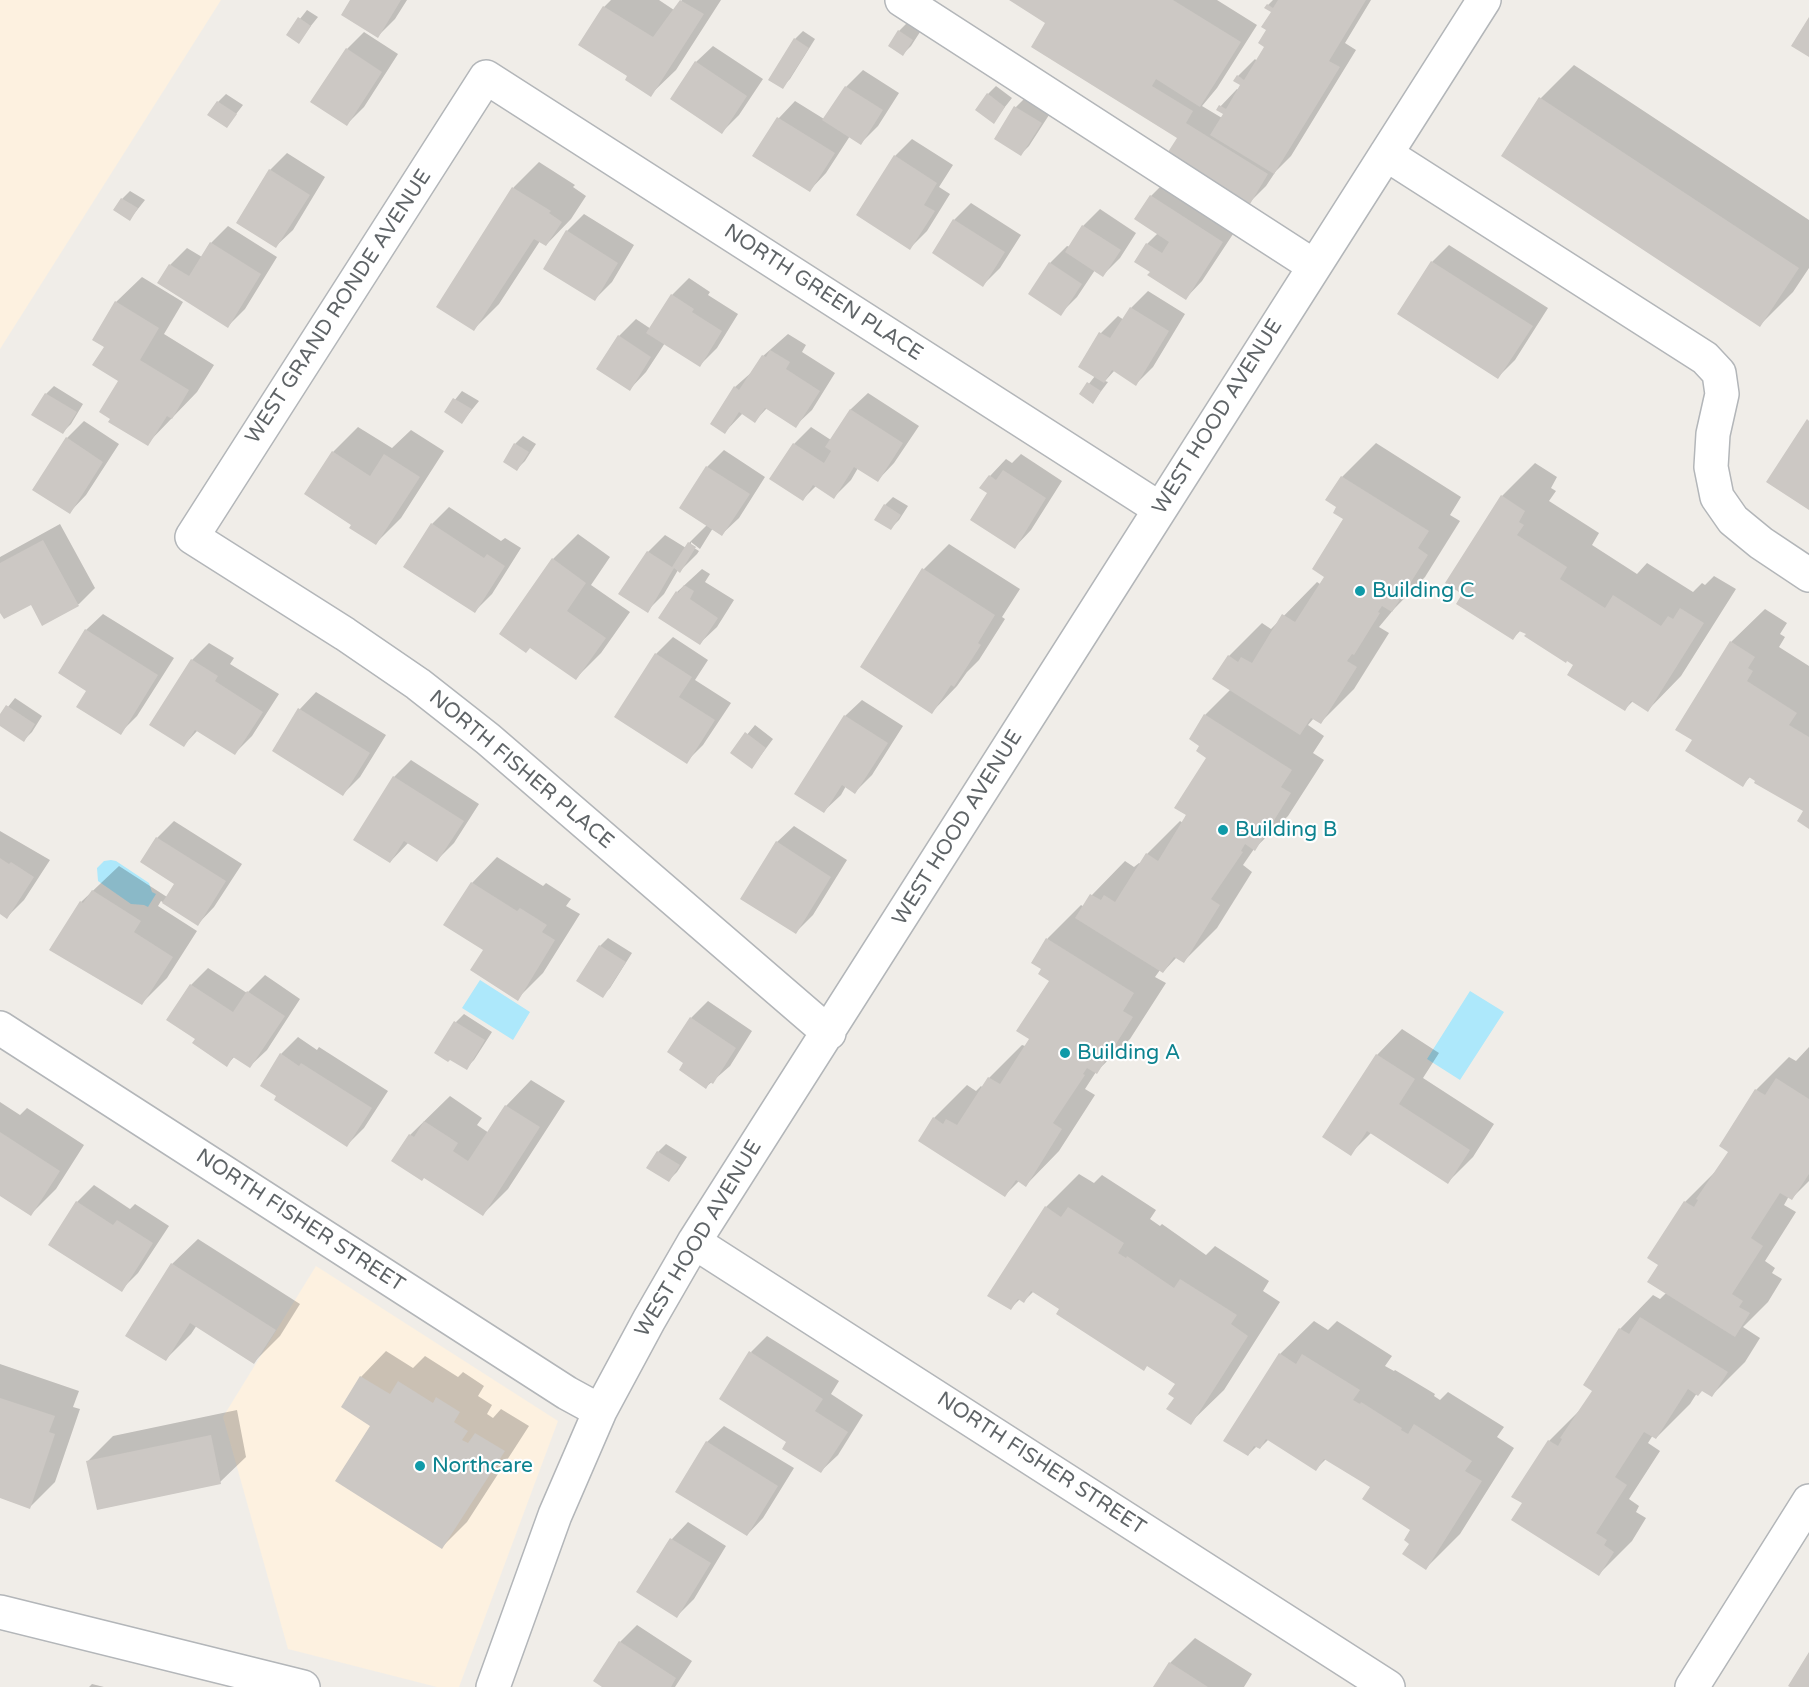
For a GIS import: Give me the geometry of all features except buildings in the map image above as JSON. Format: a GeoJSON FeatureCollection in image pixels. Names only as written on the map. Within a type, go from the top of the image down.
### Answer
{"type":"FeatureCollection","features":[{"type":"Feature","properties":{"kind":"street"},"geometry":{"type":"LineString","coordinates":[[902,0],[1314,266]]}},
{"type":"Feature","properties":{"kind":"street","name":"WEST HOOD AVENUE"},"geometry":{"type":"LineString","coordinates":[[493,1687],[555,1515],[600,1411],[694,1242],[1484,0]]}},
{"type":"Feature","properties":{"kind":"street","name":"NORTH GREEN PLACE"},"geometry":{"type":"LineString","coordinates":[[486,77],[1160,509]]}},
{"type":"Feature","properties":{"kind":"street","name":"WEST GRAND RONDE AVENUE"},"geometry":{"type":"LineString","coordinates":[[192,537],[486,77]]}},
{"type":"Feature","properties":{"kind":"street"},"geometry":{"type":"LineString","coordinates":[[1386,154],[1705,358],[1719,373],[1722,394],[1713,434],[1711,467],[1717,497],[1733,520],[1761,543],[1809,575]]}},
{"type":"Feature","properties":{"kind":"street","name":"NORTH FISHER PLACE"},"geometry":{"type":"LineString","coordinates":[[192,537],[345,634],[418,684],[488,739],[828,1033]]}},
{"type":"Feature","properties":{"kind":"street","name":"NORTH FISHER STREET"},"geometry":{"type":"LineString","coordinates":[[0,1028],[567,1393],[600,1411]]}},
{"type":"Feature","properties":{"kind":"street","name":"NORTH FISHER STREET"},"geometry":{"type":"LineString","coordinates":[[694,1242],[1388,1687]]}},
{"type":"Feature","properties":{"kind":"street"},"geometry":{"type":"LineString","coordinates":[[1692,1687],[1809,1501]]}},
{"type":"Feature","properties":{"kind":"street"},"geometry":{"type":"LineString","coordinates":[[0,1612],[303,1687]]}},
{"type":"Feature","properties":{"kind":"shaded area"},"geometry":{"type":"Polygon","coordinates":[[[0,0],[221,0],[0,349],[0,0]]]}},
{"type":"Feature","properties":{"kind":"shaded area"},"geometry":{"type":"Polygon","coordinates":[[[316,1266],[558,1421],[459,1687],[437,1687],[288,1649],[223,1417],[316,1266]]]}},
{"type":"Feature","properties":{"kind":"water"},"geometry":{"type":"Polygon","coordinates":[[[111,860],[149,883],[152,892],[156,894],[148,907],[131,904],[98,881],[97,868],[104,861],[111,860]]]}},
{"type":"Feature","properties":{"kind":"water"},"geometry":{"type":"Polygon","coordinates":[[[480,980],[530,1012],[513,1040],[462,1008],[480,980]]]}},
{"type":"Feature","properties":{"kind":"water"},"geometry":{"type":"Polygon","coordinates":[[[1470,991],[1504,1012],[1460,1080],[1427,1059],[1470,991]]]}},
{"type":"Feature","properties":{"kind":"place","name":"Building C"},"geometry":{"type":"Point","coordinates":[1360,591]}},
{"type":"Feature","properties":{"kind":"place","name":"Building B"},"geometry":{"type":"Point","coordinates":[1223,830]}},
{"type":"Feature","properties":{"kind":"place","name":"Building A"},"geometry":{"type":"Point","coordinates":[1065,1053]}},
{"type":"Feature","properties":{"kind":"place","name":"Northcare"},"geometry":{"type":"Point","coordinates":[420,1466]}}]}
